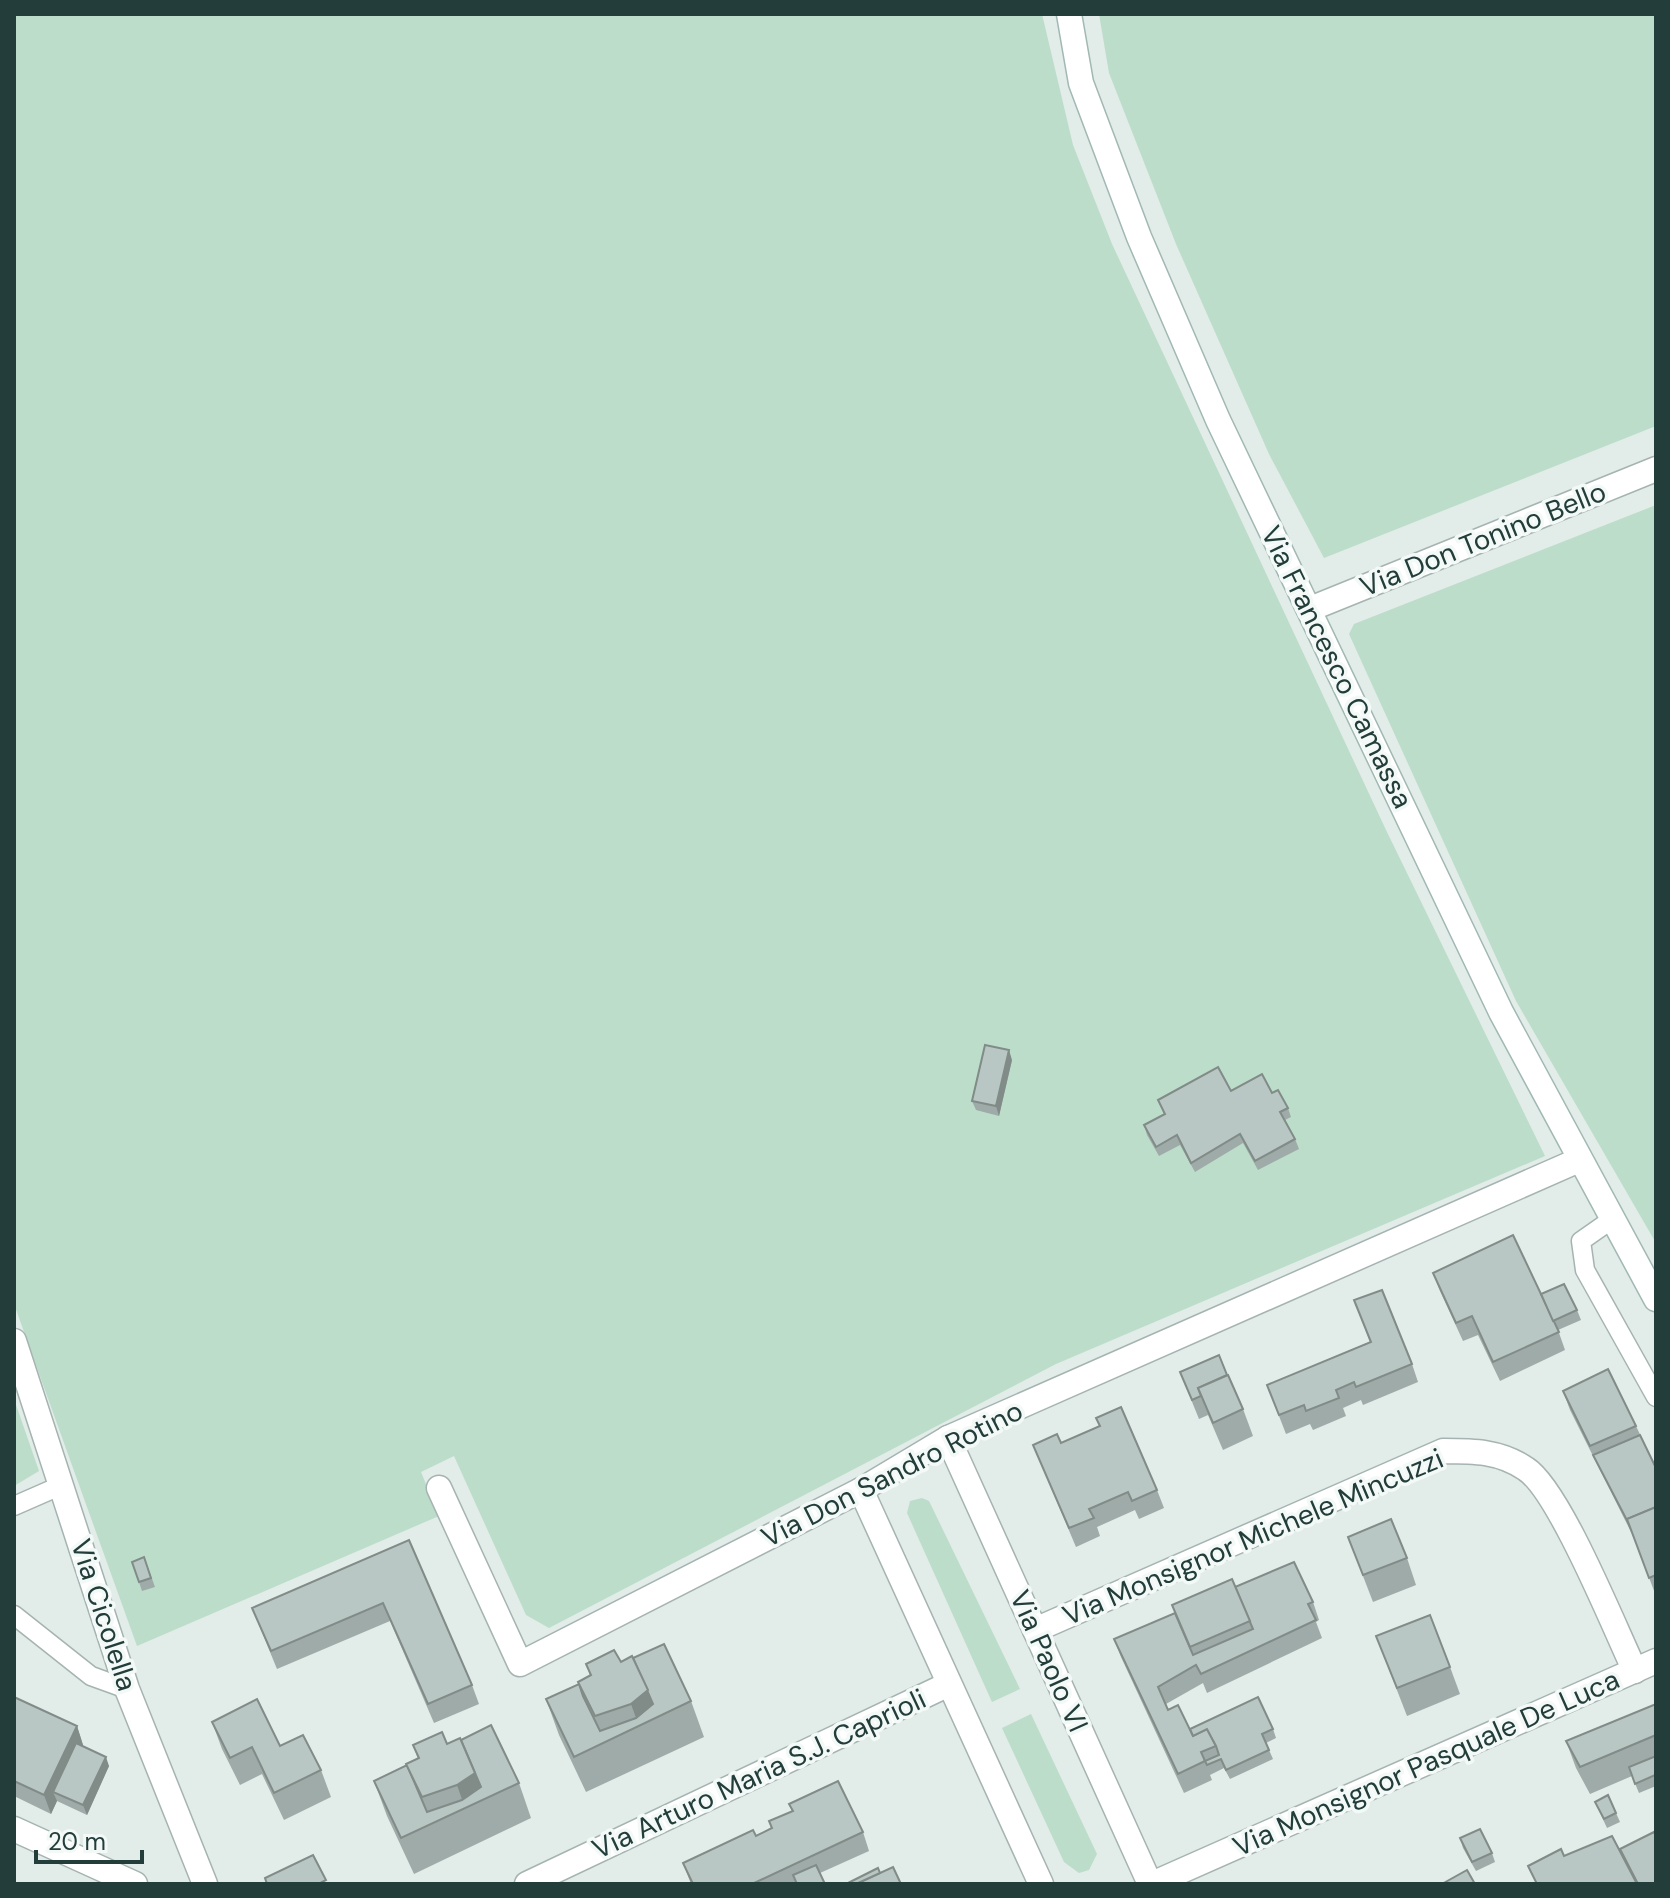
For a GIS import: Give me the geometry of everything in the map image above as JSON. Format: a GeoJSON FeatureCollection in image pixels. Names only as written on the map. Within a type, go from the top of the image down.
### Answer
{"type":"FeatureCollection","features":[{"type":"Feature","properties":{"kind":"street","name":"Via Francesco Camassa"},"geometry":{"type":"LineString","coordinates":[[1069,14],[1081,83],[1139,237],[1218,420],[1501,1012],[1656,1299]]}},
{"type":"Feature","properties":{"kind":"street","name":"Via Don Tonino Bello"},"geometry":{"type":"LineString","coordinates":[[1310,609],[1656,469]]}},
{"type":"Feature","properties":{"kind":"street","name":"Via Don Sandro Rotino"},"geometry":{"type":"LineString","coordinates":[[439,1488],[520,1664],[861,1490],[948,1438],[1579,1160]]}},
{"type":"Feature","properties":{"kind":"street","name":"Via Cicolella"},"geometry":{"type":"LineString","coordinates":[[14,1341],[127,1689],[205,1884]]}},
{"type":"Feature","properties":{"kind":"street","name":"Via Paolo VI"},"geometry":{"type":"LineString","coordinates":[[948,1438],[1151,1884]]}},
{"type":"Feature","properties":{"kind":"street","name":"Via Monsignor Michele Mincuzzi"},"geometry":{"type":"LineString","coordinates":[[1035,1630],[1443,1451],[1486,1451],[1528,1469],[1551,1496],[1645,1666]]}},
{"type":"Feature","properties":{"kind":"street"},"geometry":{"type":"LineString","coordinates":[[861,1490],[1041,1884]]}},
{"type":"Feature","properties":{"kind":"street","name":"Via Monsignor Pasquale De Luca"},"geometry":{"type":"LineString","coordinates":[[1151,1884],[1645,1666]]}},
{"type":"Feature","properties":{"kind":"street","name":"Via Arturo Maria S.J. Caprioli"},"geometry":{"type":"LineString","coordinates":[[527,1884],[949,1684]]}},
{"type":"Feature","properties":{"kind":"street"},"geometry":{"type":"LineString","coordinates":[[14,1829],[135,1884]]}},
{"type":"Feature","properties":{"kind":"lane"},"geometry":{"type":"LineString","coordinates":[[1611,1220],[1581,1241],[1585,1270],[1656,1397]]}},
{"type":"Feature","properties":{"kind":"lane"},"geometry":{"type":"LineString","coordinates":[[14,1506],[62,1485]]}},
{"type":"Feature","properties":{"kind":"lane"},"geometry":{"type":"LineString","coordinates":[[14,1615],[91,1676],[127,1689]]}},
{"type":"Feature","properties":{"kind":"green space"},"geometry":{"type":"Polygon","coordinates":[[[14,14],[1042,14],[1073,145],[1112,244],[1386,830],[1545,1156],[1056,1364],[549,1628],[526,1615],[454,1456],[421,1472],[439,1516],[137,1646],[14,1304],[14,14]]]}},
{"type":"Feature","properties":{"kind":"green space"},"geometry":{"type":"Polygon","coordinates":[[[1099,14],[1656,14],[1656,426],[1324,558],[1269,454],[1176,244],[1109,73],[1099,14]]]}},
{"type":"Feature","properties":{"kind":"green space"},"geometry":{"type":"Polygon","coordinates":[[[1656,505],[1656,1243],[1516,1001],[1349,634],[1354,624],[1656,505]]]}},
{"type":"Feature","properties":{"kind":"green space"},"geometry":{"type":"Polygon","coordinates":[[[14,1399],[39,1471],[14,1486],[14,1399]]]}},
{"type":"Feature","properties":{"kind":"green space"},"geometry":{"type":"Polygon","coordinates":[[[922,1498],[929,1501],[1020,1689],[992,1702],[907,1513],[910,1501],[922,1498]]]}},
{"type":"Feature","properties":{"kind":"green space"},"geometry":{"type":"Polygon","coordinates":[[[1031,1714],[1097,1854],[1089,1870],[1079,1873],[1064,1862],[1002,1728],[1031,1714]]]}},
{"type":"Feature","properties":{"kind":"building"},"geometry":{"type":"Polygon","coordinates":[[[985,1045],[1009,1050],[996,1106],[972,1101],[985,1045]]]}},
{"type":"Feature","properties":{"kind":"building"},"geometry":{"type":"Polygon","coordinates":[[[1218,1067],[1231,1091],[1262,1074],[1272,1093],[1278,1090],[1288,1108],[1280,1112],[1295,1139],[1255,1161],[1240,1134],[1191,1163],[1177,1135],[1156,1147],[1144,1125],[1165,1114],[1158,1100],[1218,1067]]]}},
{"type":"Feature","properties":{"kind":"building"},"geometry":{"type":"Polygon","coordinates":[[[1513,1235],[1559,1332],[1493,1362],[1472,1316],[1456,1323],[1433,1273],[1513,1235]]]}},
{"type":"Feature","properties":{"kind":"building"},"geometry":{"type":"Polygon","coordinates":[[[1564,1284],[1577,1310],[1553,1321],[1541,1294],[1564,1284]]]}},
{"type":"Feature","properties":{"kind":"building"},"geometry":{"type":"Polygon","coordinates":[[[1382,1290],[1412,1364],[1356,1387],[1354,1382],[1336,1390],[1339,1398],[1306,1411],[1304,1405],[1279,1415],[1267,1385],[1371,1342],[1354,1300],[1382,1290]]]}},
{"type":"Feature","properties":{"kind":"building"},"geometry":{"type":"Polygon","coordinates":[[[1219,1355],[1227,1375],[1198,1388],[1201,1396],[1192,1400],[1180,1372],[1219,1355]]]}},
{"type":"Feature","properties":{"kind":"building"},"geometry":{"type":"Polygon","coordinates":[[[1608,1369],[1636,1426],[1590,1446],[1563,1391],[1608,1369]]]}},
{"type":"Feature","properties":{"kind":"building"},"geometry":{"type":"Polygon","coordinates":[[[1228,1375],[1243,1409],[1213,1423],[1198,1388],[1228,1375]]]}},
{"type":"Feature","properties":{"kind":"building"},"geometry":{"type":"Polygon","coordinates":[[[1121,1407],[1157,1490],[1132,1501],[1128,1492],[1089,1509],[1094,1518],[1069,1528],[1033,1445],[1057,1434],[1061,1443],[1100,1426],[1096,1418],[1121,1407]]]}},
{"type":"Feature","properties":{"kind":"building"},"geometry":{"type":"Polygon","coordinates":[[[1640,1435],[1656,1468],[1656,1507],[1627,1519],[1631,1528],[1593,1455],[1640,1435]]]}},
{"type":"Feature","properties":{"kind":"building"},"geometry":{"type":"Polygon","coordinates":[[[1656,1507],[1656,1575],[1649,1578],[1627,1519],[1656,1507]]]}},
{"type":"Feature","properties":{"kind":"building"},"geometry":{"type":"Polygon","coordinates":[[[1391,1519],[1407,1558],[1363,1575],[1348,1537],[1391,1519]]]}},
{"type":"Feature","properties":{"kind":"building"},"geometry":{"type":"Polygon","coordinates":[[[409,1540],[472,1685],[428,1704],[383,1603],[271,1651],[252,1608],[409,1540]]]}},
{"type":"Feature","properties":{"kind":"building"},"geometry":{"type":"Polygon","coordinates":[[[144,1557],[151,1578],[139,1582],[132,1562],[144,1557]]]}},
{"type":"Feature","properties":{"kind":"building"},"geometry":{"type":"Polygon","coordinates":[[[1294,1562],[1313,1602],[1308,1604],[1316,1620],[1201,1674],[1196,1665],[1158,1687],[1168,1710],[1178,1705],[1193,1736],[1207,1729],[1216,1746],[1201,1752],[1205,1761],[1178,1774],[1114,1639],[1175,1613],[1193,1655],[1253,1629],[1235,1587],[1294,1562]]]}},
{"type":"Feature","properties":{"kind":"building"},"geometry":{"type":"Polygon","coordinates":[[[1232,1579],[1250,1621],[1190,1647],[1172,1605],[1232,1579]]]}},
{"type":"Feature","properties":{"kind":"building"},"geometry":{"type":"Polygon","coordinates":[[[1430,1615],[1450,1667],[1397,1688],[1376,1636],[1430,1615]]]}},
{"type":"Feature","properties":{"kind":"building"},"geometry":{"type":"Polygon","coordinates":[[[664,1644],[691,1701],[574,1757],[546,1699],[579,1684],[600,1731],[636,1718],[653,1704],[633,1658],[664,1644]]]}},
{"type":"Feature","properties":{"kind":"building"},"geometry":{"type":"Polygon","coordinates":[[[614,1650],[621,1662],[632,1656],[648,1690],[631,1704],[595,1716],[578,1682],[591,1675],[586,1664],[614,1650]]]}},
{"type":"Feature","properties":{"kind":"building"},"geometry":{"type":"Polygon","coordinates":[[[14,1697],[77,1726],[44,1795],[14,1781],[14,1697]]]}},
{"type":"Feature","properties":{"kind":"building"},"geometry":{"type":"Polygon","coordinates":[[[1258,1697],[1273,1729],[1262,1734],[1269,1750],[1226,1770],[1221,1759],[1207,1765],[1205,1761],[1219,1755],[1216,1746],[1207,1729],[1193,1736],[1190,1729],[1258,1697]]]}},
{"type":"Feature","properties":{"kind":"building"},"geometry":{"type":"Polygon","coordinates":[[[257,1699],[280,1746],[303,1735],[321,1770],[274,1793],[252,1747],[230,1758],[212,1722],[257,1699]]]}},
{"type":"Feature","properties":{"kind":"building"},"geometry":{"type":"Polygon","coordinates":[[[1656,1704],[1656,1735],[1580,1767],[1566,1741],[1656,1704]]]}},
{"type":"Feature","properties":{"kind":"building"},"geometry":{"type":"Polygon","coordinates":[[[491,1725],[519,1783],[401,1838],[374,1781],[407,1765],[427,1812],[462,1800],[481,1787],[461,1740],[491,1725]]]}},
{"type":"Feature","properties":{"kind":"building"},"geometry":{"type":"Polygon","coordinates":[[[442,1732],[447,1744],[460,1738],[475,1773],[457,1785],[422,1797],[406,1764],[419,1758],[413,1745],[442,1732]]]}},
{"type":"Feature","properties":{"kind":"building"},"geometry":{"type":"Polygon","coordinates":[[[76,1743],[106,1757],[83,1805],[53,1792],[76,1743]]]}},
{"type":"Feature","properties":{"kind":"building"},"geometry":{"type":"Polygon","coordinates":[[[1656,1756],[1656,1777],[1635,1784],[1629,1767],[1656,1756]]]}},
{"type":"Feature","properties":{"kind":"building"},"geometry":{"type":"Polygon","coordinates":[[[838,1781],[863,1832],[752,1884],[693,1884],[683,1863],[753,1830],[756,1836],[772,1828],[769,1821],[793,1811],[789,1804],[838,1781]]]}},
{"type":"Feature","properties":{"kind":"building"},"geometry":{"type":"Polygon","coordinates":[[[1608,1795],[1616,1813],[1604,1819],[1595,1802],[1608,1795]]]}},
{"type":"Feature","properties":{"kind":"building"},"geometry":{"type":"Polygon","coordinates":[[[1480,1829],[1492,1853],[1472,1862],[1460,1838],[1480,1829]]]}},
{"type":"Feature","properties":{"kind":"building"},"geometry":{"type":"Polygon","coordinates":[[[1654,1832],[1656,1884],[1638,1884],[1620,1849],[1654,1832]]]}},
{"type":"Feature","properties":{"kind":"building"},"geometry":{"type":"Polygon","coordinates":[[[1612,1836],[1637,1884],[1537,1884],[1528,1866],[1561,1849],[1564,1856],[1612,1836]]]}},
{"type":"Feature","properties":{"kind":"building"},"geometry":{"type":"Polygon","coordinates":[[[313,1855],[326,1880],[322,1882],[324,1884],[267,1884],[265,1878],[313,1855]]]}},
{"type":"Feature","properties":{"kind":"building"},"geometry":{"type":"Polygon","coordinates":[[[816,1865],[825,1884],[797,1884],[793,1875],[816,1865]]]}},
{"type":"Feature","properties":{"kind":"building"},"geometry":{"type":"Polygon","coordinates":[[[893,1867],[901,1884],[856,1884],[893,1867]]]}},
{"type":"Feature","properties":{"kind":"building"},"geometry":{"type":"Polygon","coordinates":[[[878,1868],[880,1873],[856,1884],[846,1884],[878,1868]]]}},
{"type":"Feature","properties":{"kind":"building"},"geometry":{"type":"Polygon","coordinates":[[[1467,1870],[1475,1884],[1442,1884],[1467,1870]]]}}]}
